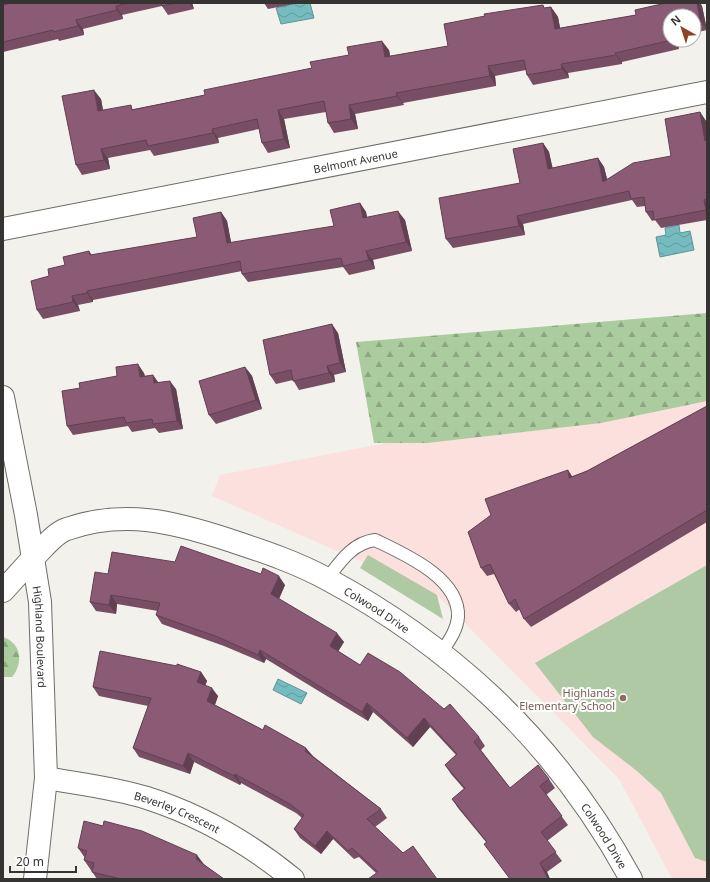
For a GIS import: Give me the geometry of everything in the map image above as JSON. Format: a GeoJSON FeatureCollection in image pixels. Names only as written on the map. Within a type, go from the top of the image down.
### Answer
{"type":"FeatureCollection","features":[{"type":"Feature","properties":{"kind":"street","name":"Belmont Avenue"},"geometry":{"type":"LineString","coordinates":[[3,229],[707,92]]}},
{"type":"Feature","properties":{"kind":"street","name":"Highland Boulevard"},"geometry":{"type":"LineString","coordinates":[[3,397],[40,602],[46,778],[35,879]]}},
{"type":"Feature","properties":{"kind":"street","name":"Colwood Drive"},"geometry":{"type":"LineString","coordinates":[[3,591],[33,558],[66,529],[107,519],[144,518],[185,525],[262,551],[327,579],[377,610],[441,653],[492,697],[556,764],[610,840],[631,879]]}},
{"type":"Feature","properties":{"kind":"street","name":"Beverley Crescent"},"geometry":{"type":"LineString","coordinates":[[46,778],[146,798],[184,811],[266,857],[292,879]]}},
{"type":"Feature","properties":{"kind":"lane"},"geometry":{"type":"LineString","coordinates":[[327,579],[353,549],[365,542],[374,540],[436,574],[449,588],[456,605],[458,617],[453,635],[441,653]]}},
{"type":"Feature","properties":{"kind":"shaded area","name":"Highlands Elementary School"},"geometry":{"type":"Polygon","coordinates":[[[707,356],[707,879],[672,879],[619,779],[437,595],[212,496],[220,475],[464,428],[707,356]]]}},
{"type":"Feature","properties":{"kind":"green space"},"geometry":{"type":"Polygon","coordinates":[[[707,313],[707,401],[601,423],[427,443],[374,443],[356,342],[707,313]]]}},
{"type":"Feature","properties":{"kind":"green space"},"geometry":{"type":"Polygon","coordinates":[[[368,555],[437,595],[443,619],[360,568],[368,555]]]}},
{"type":"Feature","properties":{"kind":"green space"},"geometry":{"type":"Polygon","coordinates":[[[707,565],[707,862],[695,858],[661,793],[637,771],[593,737],[535,663],[707,565]]]}},
{"type":"Feature","properties":{"kind":"green space"},"geometry":{"type":"Polygon","coordinates":[[[3,637],[14,644],[19,654],[18,665],[12,677],[3,677],[3,637]]]}},
{"type":"Feature","properties":{"kind":"water"},"geometry":{"type":"Polygon","coordinates":[[[296,3],[310,3],[314,18],[281,24],[276,8],[296,3]]]}},
{"type":"Feature","properties":{"kind":"water"},"geometry":{"type":"Polygon","coordinates":[[[679,225],[680,233],[690,231],[694,250],[660,257],[656,237],[666,235],[665,228],[679,225]]]}},
{"type":"Feature","properties":{"kind":"water"},"geometry":{"type":"Polygon","coordinates":[[[278,679],[307,693],[301,704],[273,690],[278,679]]]}},
{"type":"Feature","properties":{"kind":"building"},"geometry":{"type":"Polygon","coordinates":[[[11,3],[128,3],[116,6],[117,10],[76,20],[78,26],[53,32],[53,30],[3,42],[3,5],[11,3]]]}},
{"type":"Feature","properties":{"kind":"building"},"geometry":{"type":"Polygon","coordinates":[[[161,3],[176,3],[162,6],[161,3]]]}},
{"type":"Feature","properties":{"kind":"building"},"geometry":{"type":"Polygon","coordinates":[[[666,3],[697,3],[698,8],[662,8],[662,42],[615,53],[616,55],[561,64],[562,69],[527,75],[524,60],[488,66],[490,76],[396,93],[397,96],[349,105],[351,119],[328,123],[324,101],[278,110],[284,139],[262,143],[257,119],[212,129],[213,133],[148,146],[146,140],[101,149],[104,160],[76,165],[62,96],[94,90],[98,111],[131,105],[132,110],[205,95],[204,90],[312,68],[310,62],[349,55],[347,47],[382,41],[385,57],[448,46],[444,24],[485,16],[484,14],[543,5],[544,8],[551,7],[555,29],[636,15],[635,10],[666,3]]]}},
{"type":"Feature","properties":{"kind":"building"},"geometry":{"type":"Polygon","coordinates":[[[700,112],[705,141],[707,140],[707,199],[704,200],[706,210],[654,220],[653,211],[646,212],[644,197],[631,199],[629,191],[517,216],[519,226],[446,239],[439,198],[520,183],[513,149],[543,143],[548,169],[598,158],[603,182],[633,163],[671,156],[665,119],[700,112]]]}},
{"type":"Feature","properties":{"kind":"building"},"geometry":{"type":"Polygon","coordinates":[[[360,203],[363,218],[398,211],[406,242],[366,251],[369,260],[343,266],[341,258],[242,274],[240,261],[87,291],[87,293],[72,296],[73,302],[37,310],[31,281],[49,276],[48,269],[65,265],[63,257],[89,251],[90,255],[197,237],[193,218],[221,212],[227,243],[334,226],[330,210],[360,203]]]}},
{"type":"Feature","properties":{"kind":"building"},"geometry":{"type":"Polygon","coordinates":[[[332,324],[340,363],[327,366],[329,373],[293,381],[291,370],[270,375],[263,340],[332,324]]]}},
{"type":"Feature","properties":{"kind":"building"},"geometry":{"type":"Polygon","coordinates":[[[138,364],[140,377],[153,375],[154,383],[170,381],[177,421],[153,424],[152,419],[126,423],[124,417],[67,426],[62,391],[80,388],[79,383],[117,376],[116,367],[138,364]]]}},
{"type":"Feature","properties":{"kind":"building"},"geometry":{"type":"Polygon","coordinates":[[[245,367],[256,400],[209,415],[199,381],[245,367]]]}},
{"type":"Feature","properties":{"kind":"building"},"geometry":{"type":"Polygon","coordinates":[[[707,406],[707,510],[524,619],[515,599],[509,604],[490,564],[481,568],[468,532],[491,515],[485,499],[568,470],[569,478],[587,471],[707,406]]]}},
{"type":"Feature","properties":{"kind":"building"},"geometry":{"type":"Polygon","coordinates":[[[181,546],[261,574],[263,568],[279,576],[271,594],[337,633],[330,646],[360,665],[368,653],[400,672],[444,709],[450,704],[479,737],[474,742],[510,788],[538,765],[549,779],[540,786],[562,816],[541,832],[556,852],[540,863],[548,879],[510,879],[484,844],[487,842],[452,799],[465,788],[445,765],[457,754],[424,718],[407,738],[367,703],[362,712],[260,650],[258,655],[218,637],[156,615],[160,603],[111,595],[109,605],[90,602],[95,572],[108,574],[112,552],[175,562],[181,546]]]}},
{"type":"Feature","properties":{"kind":"building"},"geometry":{"type":"Polygon","coordinates":[[[100,651],[177,666],[177,664],[201,672],[197,682],[212,688],[207,701],[263,730],[265,725],[306,748],[305,751],[381,809],[367,819],[403,853],[413,846],[437,879],[368,879],[378,872],[352,848],[348,851],[327,831],[315,846],[294,829],[304,815],[290,804],[235,774],[234,776],[188,753],[183,766],[133,748],[151,698],[93,687],[100,651]]]}},
{"type":"Feature","properties":{"kind":"building"},"geometry":{"type":"Polygon","coordinates":[[[84,821],[103,826],[104,821],[142,831],[197,855],[196,859],[224,879],[121,879],[92,872],[94,863],[84,860],[87,851],[78,848],[84,821]]]}},
{"type":"Feature","properties":{"kind":"place","name":"Highlands Elementary School"},"geometry":{"type":"Point","coordinates":[623,698]}}]}
